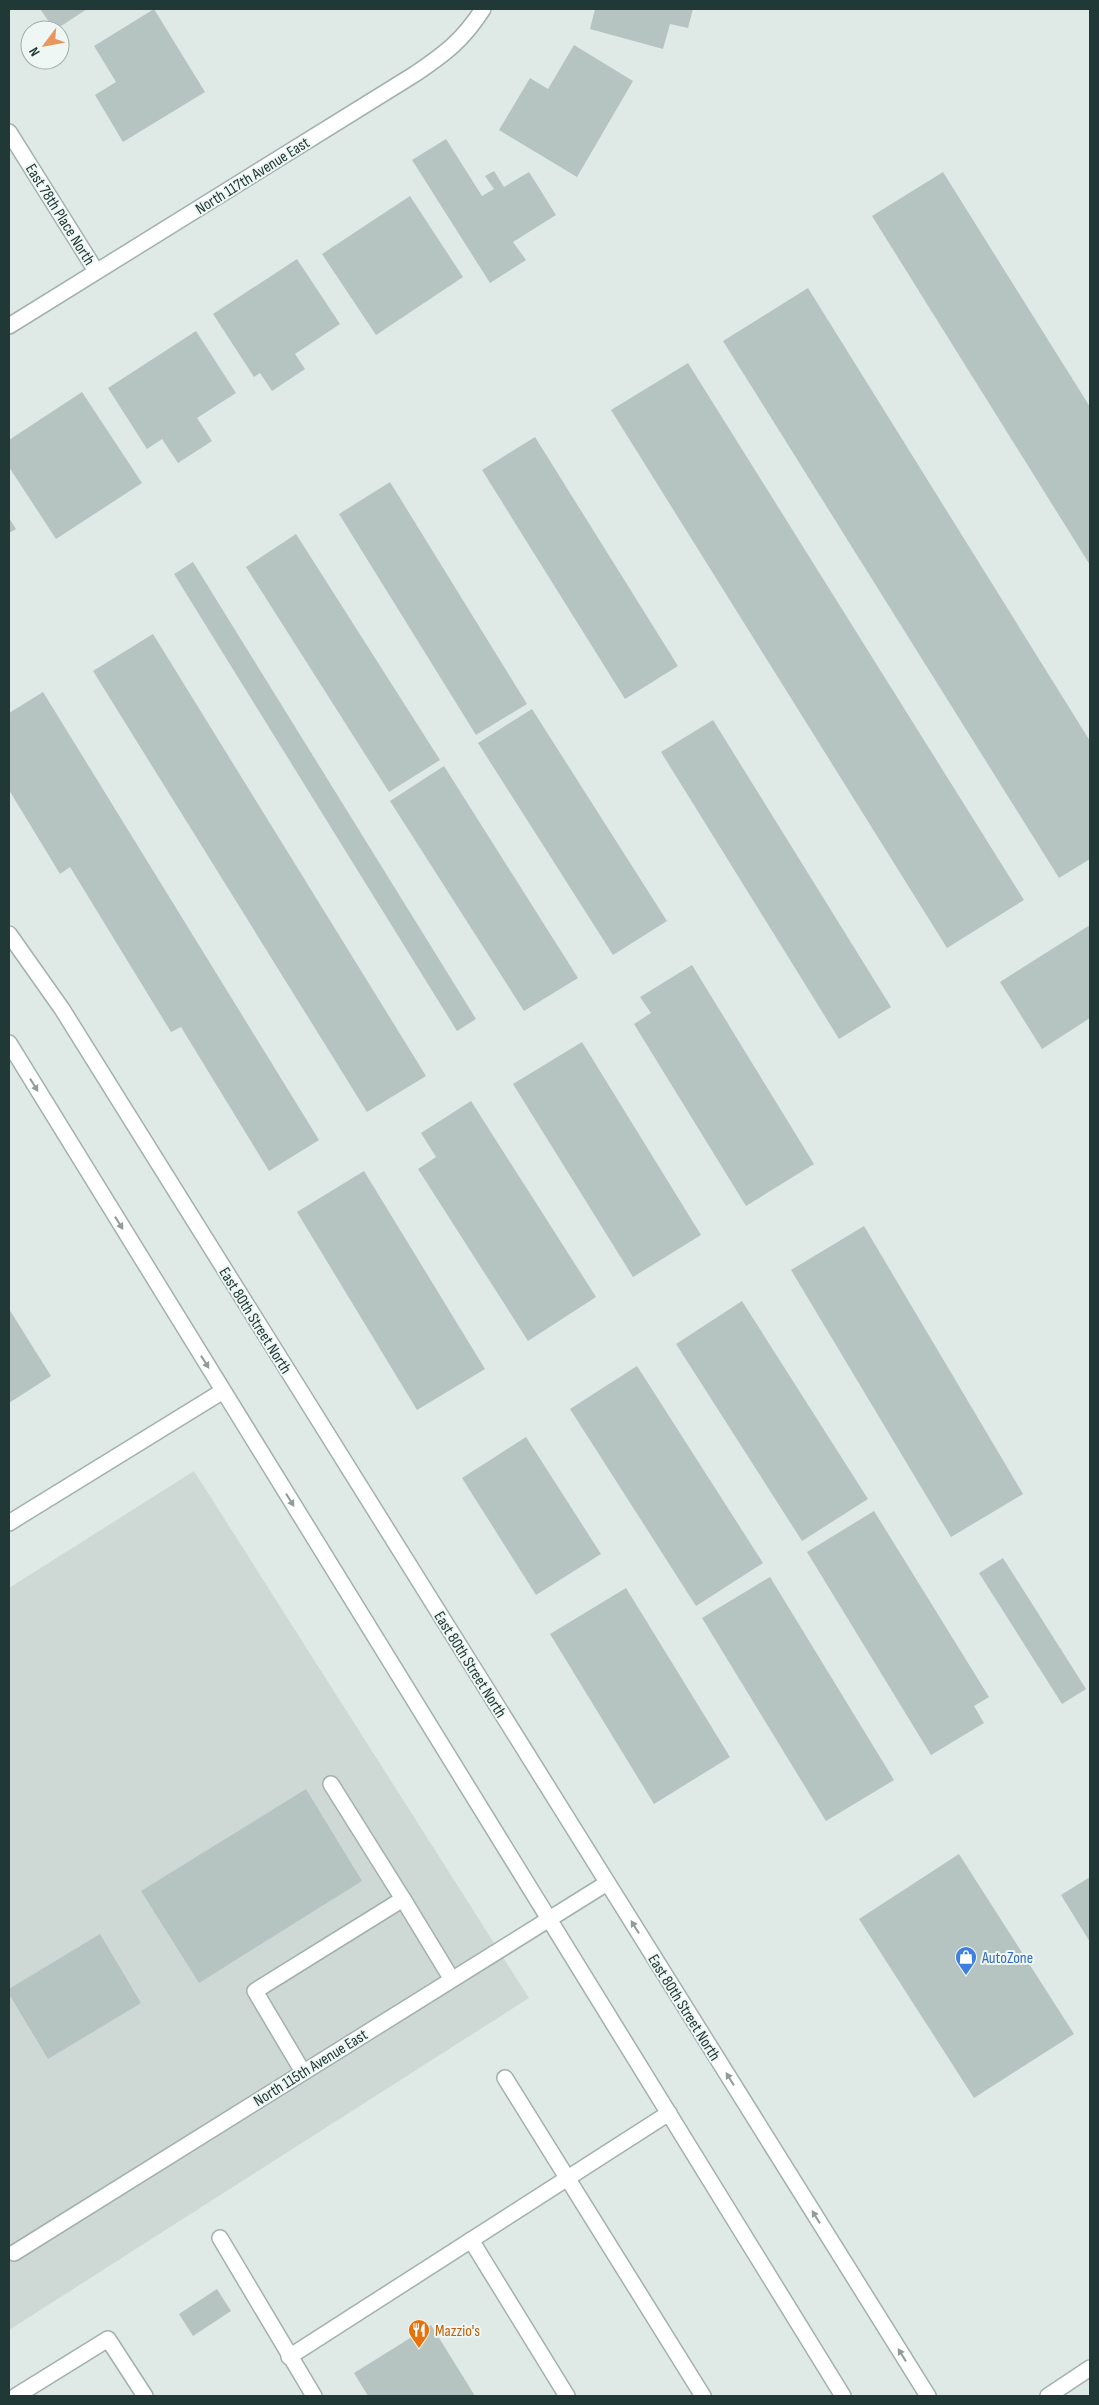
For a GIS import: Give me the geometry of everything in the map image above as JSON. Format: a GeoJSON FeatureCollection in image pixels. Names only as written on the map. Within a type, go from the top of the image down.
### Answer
{"type":"FeatureCollection","features":[{"type":"Feature","properties":{"kind":"street","name":"North 117th Avenue East"},"geometry":{"type":"LineString","coordinates":[[9,326],[415,74],[446,53],[468,32],[483,9]]}},
{"type":"Feature","properties":{"kind":"street","name":"East 78th Place North"},"geometry":{"type":"LineString","coordinates":[[9,132],[96,271]]}},
{"type":"Feature","properties":{"kind":"street","name":"East 80th Street North"},"geometry":{"type":"LineString","coordinates":[[9,934],[62,1009],[928,2396]]}},
{"type":"Feature","properties":{"kind":"street"},"geometry":{"type":"LineString","coordinates":[[9,1043],[844,2396]]}},
{"type":"Feature","properties":{"kind":"street"},"geometry":{"type":"LineString","coordinates":[[9,1523],[223,1391]]}},
{"type":"Feature","properties":{"kind":"street"},"geometry":{"type":"LineString","coordinates":[[331,1784],[452,1978]]}},
{"type":"Feature","properties":{"kind":"street","name":"North 115th Avenue East"},"geometry":{"type":"LineString","coordinates":[[11,2251],[303,2072],[548,1918],[608,1883]]}},
{"type":"Feature","properties":{"kind":"street"},"geometry":{"type":"LineString","coordinates":[[303,2072],[255,1991],[403,1899]]}},
{"type":"Feature","properties":{"kind":"street"},"geometry":{"type":"LineString","coordinates":[[506,2078],[566,2178],[704,2396]]}},
{"type":"Feature","properties":{"kind":"street"},"geometry":{"type":"LineString","coordinates":[[289,2357],[669,2113]]}},
{"type":"Feature","properties":{"kind":"street"},"geometry":{"type":"LineString","coordinates":[[220,2238],[289,2357],[314,2396]]}},
{"type":"Feature","properties":{"kind":"street"},"geometry":{"type":"LineString","coordinates":[[471,2240],[566,2396]]}},
{"type":"Feature","properties":{"kind":"street"},"geometry":{"type":"LineString","coordinates":[[16,2396],[108,2339],[145,2396]]}},
{"type":"Feature","properties":{"kind":"street"},"geometry":{"type":"LineString","coordinates":[[1048,2396],[1090,2368]]}},
{"type":"Feature","properties":{"kind":"shaded area"},"geometry":{"type":"Polygon","coordinates":[[[194,1471],[529,1998],[9,2330],[9,1588],[194,1471]]]}},
{"type":"Feature","properties":{"kind":"building"},"geometry":{"type":"Polygon","coordinates":[[[40,9],[87,9],[70,20],[48,20],[40,9]]]}},
{"type":"Feature","properties":{"kind":"building"},"geometry":{"type":"Polygon","coordinates":[[[154,9],[205,92],[123,142],[95,95],[116,82],[94,46],[154,9]]]}},
{"type":"Feature","properties":{"kind":"building"},"geometry":{"type":"Polygon","coordinates":[[[595,9],[693,9],[688,28],[670,24],[663,49],[590,29],[595,9]]]}},
{"type":"Feature","properties":{"kind":"building"},"geometry":{"type":"Polygon","coordinates":[[[574,45],[633,81],[577,177],[499,130],[530,78],[548,89],[574,45]]]}},
{"type":"Feature","properties":{"kind":"building"},"geometry":{"type":"Polygon","coordinates":[[[446,139],[482,196],[494,189],[485,176],[494,171],[504,187],[529,172],[556,215],[513,242],[526,260],[490,283],[412,160],[446,139]]]}},
{"type":"Feature","properties":{"kind":"building"},"geometry":{"type":"Polygon","coordinates":[[[943,172],[1090,407],[1090,565],[872,216],[943,172]]]}},
{"type":"Feature","properties":{"kind":"building"},"geometry":{"type":"Polygon","coordinates":[[[410,196],[463,277],[376,335],[322,254],[410,196]]]}},
{"type":"Feature","properties":{"kind":"building"},"geometry":{"type":"Polygon","coordinates":[[[297,259],[340,324],[295,354],[305,369],[272,391],[260,373],[254,377],[213,314],[297,259]]]}},
{"type":"Feature","properties":{"kind":"building"},"geometry":{"type":"Polygon","coordinates":[[[808,288],[1090,741],[1090,859],[1059,878],[723,341],[808,288]]]}},
{"type":"Feature","properties":{"kind":"building"},"geometry":{"type":"Polygon","coordinates":[[[196,331],[236,393],[197,418],[212,441],[178,463],[162,439],[147,449],[108,388],[196,331]]]}},
{"type":"Feature","properties":{"kind":"building"},"geometry":{"type":"Polygon","coordinates":[[[688,363],[1024,900],[947,948],[611,410],[688,363]]]}},
{"type":"Feature","properties":{"kind":"building"},"geometry":{"type":"Polygon","coordinates":[[[82,392],[142,483],[56,539],[9,467],[9,440],[82,392]]]}},
{"type":"Feature","properties":{"kind":"building"},"geometry":{"type":"Polygon","coordinates":[[[535,437],[678,666],[625,699],[482,470],[535,437]]]}},
{"type":"Feature","properties":{"kind":"building"},"geometry":{"type":"Polygon","coordinates":[[[390,482],[527,704],[476,735],[339,514],[390,482]]]}},
{"type":"Feature","properties":{"kind":"building"},"geometry":{"type":"Polygon","coordinates":[[[9,518],[16,529],[9,533],[9,518]]]}},
{"type":"Feature","properties":{"kind":"building"},"geometry":{"type":"Polygon","coordinates":[[[296,534],[440,760],[389,792],[246,567],[296,534]]]}},
{"type":"Feature","properties":{"kind":"building"},"geometry":{"type":"Polygon","coordinates":[[[193,562],[476,1019],[457,1031],[174,574],[193,562]]]}},
{"type":"Feature","properties":{"kind":"building"},"geometry":{"type":"Polygon","coordinates":[[[153,634],[426,1076],[367,1112],[93,671],[153,634]]]}},
{"type":"Feature","properties":{"kind":"building"},"geometry":{"type":"Polygon","coordinates":[[[43,692],[319,1140],[269,1171],[181,1027],[171,1032],[70,867],[60,874],[9,790],[9,713],[43,692]]]}},
{"type":"Feature","properties":{"kind":"building"},"geometry":{"type":"Polygon","coordinates":[[[532,709],[667,921],[613,955],[478,743],[532,709]]]}},
{"type":"Feature","properties":{"kind":"building"},"geometry":{"type":"Polygon","coordinates":[[[713,720],[891,1007],[839,1039],[661,752],[713,720]]]}},
{"type":"Feature","properties":{"kind":"building"},"geometry":{"type":"Polygon","coordinates":[[[444,766],[578,978],[524,1011],[390,801],[444,766]]]}},
{"type":"Feature","properties":{"kind":"building"},"geometry":{"type":"Polygon","coordinates":[[[1090,925],[1090,1018],[1042,1049],[1000,982],[1090,925]]]}},
{"type":"Feature","properties":{"kind":"building"},"geometry":{"type":"Polygon","coordinates":[[[692,965],[814,1164],[746,1206],[634,1024],[651,1013],[640,997],[692,965]]]}},
{"type":"Feature","properties":{"kind":"building"},"geometry":{"type":"Polygon","coordinates":[[[582,1042],[701,1235],[633,1277],[513,1084],[582,1042]]]}},
{"type":"Feature","properties":{"kind":"building"},"geometry":{"type":"Polygon","coordinates":[[[471,1101],[596,1297],[528,1341],[418,1169],[436,1157],[421,1133],[471,1101]]]}},
{"type":"Feature","properties":{"kind":"building"},"geometry":{"type":"Polygon","coordinates":[[[364,1171],[485,1369],[417,1410],[297,1212],[364,1171]]]}},
{"type":"Feature","properties":{"kind":"building"},"geometry":{"type":"Polygon","coordinates":[[[864,1226],[1023,1494],[951,1537],[791,1270],[864,1226]]]}},
{"type":"Feature","properties":{"kind":"building"},"geometry":{"type":"Polygon","coordinates":[[[742,1301],[868,1499],[802,1541],[676,1344],[742,1301]]]}},
{"type":"Feature","properties":{"kind":"building"},"geometry":{"type":"Polygon","coordinates":[[[9,1309],[51,1376],[9,1403],[9,1309]]]}},
{"type":"Feature","properties":{"kind":"building"},"geometry":{"type":"Polygon","coordinates":[[[637,1366],[763,1563],[696,1606],[570,1409],[637,1366]]]}},
{"type":"Feature","properties":{"kind":"building"},"geometry":{"type":"Polygon","coordinates":[[[526,1437],[601,1554],[536,1595],[462,1478],[526,1437]]]}},
{"type":"Feature","properties":{"kind":"building"},"geometry":{"type":"Polygon","coordinates":[[[874,1511],[989,1697],[974,1706],[984,1723],[931,1755],[807,1552],[874,1511]]]}},
{"type":"Feature","properties":{"kind":"building"},"geometry":{"type":"Polygon","coordinates":[[[1003,1558],[1086,1689],[1062,1704],[979,1573],[1003,1558]]]}},
{"type":"Feature","properties":{"kind":"building"},"geometry":{"type":"Polygon","coordinates":[[[770,1577],[894,1780],[826,1821],[702,1618],[770,1577]]]}},
{"type":"Feature","properties":{"kind":"building"},"geometry":{"type":"Polygon","coordinates":[[[626,1588],[730,1757],[654,1804],[550,1634],[626,1588]]]}},
{"type":"Feature","properties":{"kind":"building"},"geometry":{"type":"Polygon","coordinates":[[[306,1789],[362,1881],[199,1983],[141,1891],[306,1789]]]}},
{"type":"Feature","properties":{"kind":"building","name":"AutoZone"},"geometry":{"type":"Polygon","coordinates":[[[959,1854],[1074,2034],[974,2098],[859,1919],[959,1854]]]}},
{"type":"Feature","properties":{"kind":"building"},"geometry":{"type":"Polygon","coordinates":[[[1090,1877],[1090,1942],[1061,1895],[1090,1877]]]}},
{"type":"Feature","properties":{"kind":"building"},"geometry":{"type":"Polygon","coordinates":[[[100,1934],[141,2003],[48,2059],[9,1994],[9,1989],[100,1934]]]}},
{"type":"Feature","properties":{"kind":"building"},"geometry":{"type":"Polygon","coordinates":[[[217,2289],[231,2311],[193,2336],[179,2314],[217,2289]]]}},
{"type":"Feature","properties":{"kind":"building","name":"Mazzio's"},"geometry":{"type":"Polygon","coordinates":[[[431,2325],[475,2396],[368,2396],[354,2373],[431,2325]]]}},
{"type":"Feature","properties":{"kind":"place","name":"AutoZone"},"geometry":{"type":"Point","coordinates":[966,1976]}},
{"type":"Feature","properties":{"kind":"place","name":"Mazzio's"},"geometry":{"type":"Point","coordinates":[419,2349]}}]}
